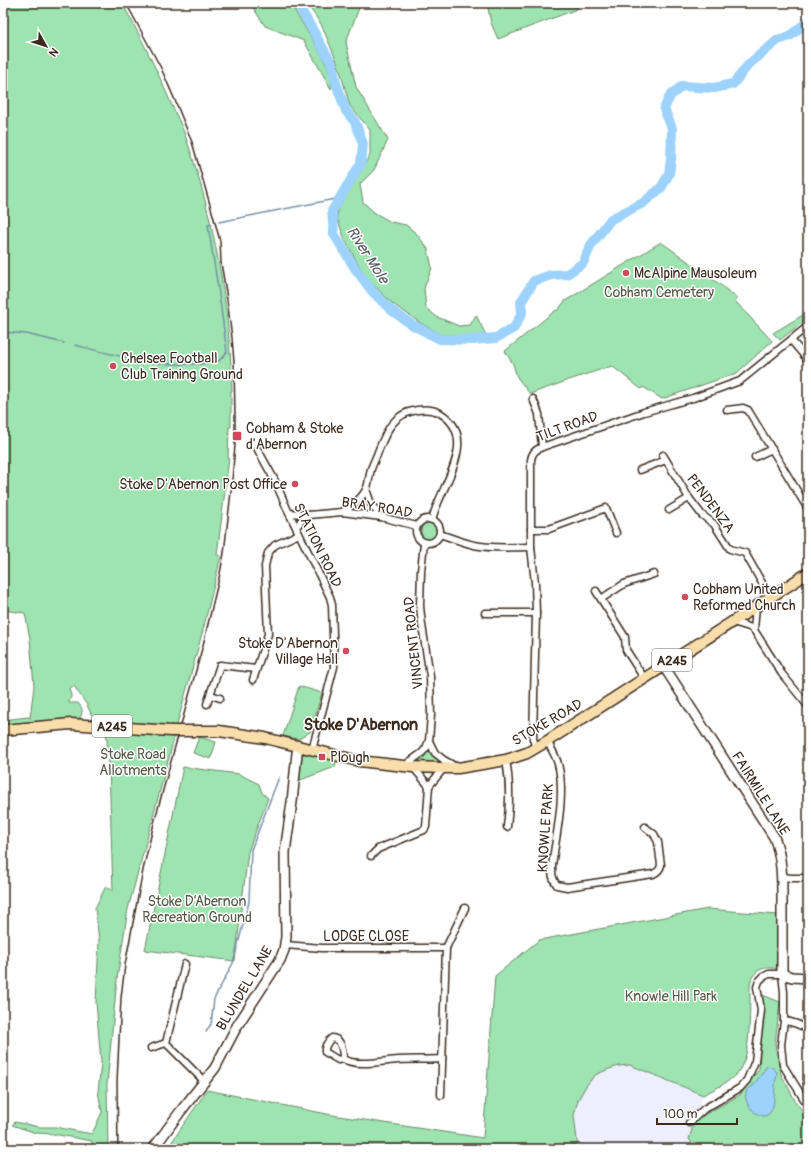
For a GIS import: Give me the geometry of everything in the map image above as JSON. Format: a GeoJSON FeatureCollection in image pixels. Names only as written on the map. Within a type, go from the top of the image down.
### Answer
{"type":"FeatureCollection","features":[{"type":"Feature","properties":{"kind":"main road","name":"STOKE ROAD"},"geometry":{"type":"LineString","coordinates":[[3,730],[71,724],[171,731],[219,731],[265,738],[359,761],[409,766],[458,768],[506,760],[527,753],[536,748],[808,573]]}},
{"type":"Feature","properties":{"kind":"street","name":"TILT ROAD"},"geometry":{"type":"LineString","coordinates":[[536,748],[533,739],[536,613],[535,583],[531,547],[531,460],[535,451],[542,447],[644,412],[693,398],[740,381],[808,326]]}},
{"type":"Feature","properties":{"kind":"street"},"geometry":{"type":"LineString","coordinates":[[791,340],[808,360]]}},
{"type":"Feature","properties":{"kind":"street"},"geometry":{"type":"LineString","coordinates":[[533,399],[539,414],[542,447]]}},
{"type":"Feature","properties":{"kind":"street"},"geometry":{"type":"LineString","coordinates":[[727,410],[743,408],[748,410],[808,509]]}},
{"type":"Feature","properties":{"kind":"street"},"geometry":{"type":"LineString","coordinates":[[342,512],[354,503],[366,489],[372,467],[384,435],[390,426],[405,414],[424,409],[440,413],[448,420],[455,429],[458,440],[456,460],[435,508],[432,520]]}},
{"type":"Feature","properties":{"kind":"street"},"geometry":{"type":"LineString","coordinates":[[755,457],[772,448]]}},
{"type":"Feature","properties":{"kind":"street","name":"STATION ROAD"},"geometry":{"type":"LineString","coordinates":[[258,450],[274,479],[330,597],[332,605],[334,667],[312,750]]}},
{"type":"Feature","properties":{"kind":"street","name":"PENDENZA"},"geometry":{"type":"LineString","coordinates":[[640,470],[664,457],[689,498],[702,515],[714,524],[730,549],[745,553],[770,597]]}},
{"type":"Feature","properties":{"kind":"street"},"geometry":{"type":"LineString","coordinates":[[366,489],[371,504],[381,517]]}},
{"type":"Feature","properties":{"kind":"street"},"geometry":{"type":"LineString","coordinates":[[670,510],[689,498]]}},
{"type":"Feature","properties":{"kind":"street"},"geometry":{"type":"LineString","coordinates":[[532,529],[549,529],[606,508],[616,533]]}},
{"type":"Feature","properties":{"kind":"street","name":"BRAY ROAD"},"geometry":{"type":"LineString","coordinates":[[289,513],[308,516],[342,512],[381,517],[417,526]]}},
{"type":"Feature","properties":{"kind":"street"},"geometry":{"type":"LineString","coordinates":[[296,527],[304,518],[308,516]]}},
{"type":"Feature","properties":{"kind":"street","name":"BRAY ROAD"},"geometry":{"type":"LineString","coordinates":[[424,543],[420,541],[416,534],[419,523],[425,520],[432,520],[438,524],[440,534]]}},
{"type":"Feature","properties":{"kind":"street"},"geometry":{"type":"LineString","coordinates":[[253,680],[268,634],[265,566],[268,553],[275,545],[299,534]]}},
{"type":"Feature","properties":{"kind":"street"},"geometry":{"type":"LineString","coordinates":[[424,543],[427,544],[434,542],[440,534],[475,545],[506,548],[531,547]]}},
{"type":"Feature","properties":{"kind":"street","name":"VINCENT ROAD"},"geometry":{"type":"LineString","coordinates":[[424,543],[420,571],[420,606],[430,676],[428,741]]}},
{"type":"Feature","properties":{"kind":"street"},"geometry":{"type":"LineString","coordinates":[[601,598],[624,584],[654,574]]}},
{"type":"Feature","properties":{"kind":"street"},"geometry":{"type":"LineString","coordinates":[[596,591],[625,637],[626,650],[644,678]]}},
{"type":"Feature","properties":{"kind":"street"},"geometry":{"type":"LineString","coordinates":[[754,630],[756,606]]}},
{"type":"Feature","properties":{"kind":"street"},"geometry":{"type":"LineString","coordinates":[[485,613],[536,613]]}},
{"type":"Feature","properties":{"kind":"street"},"geometry":{"type":"LineString","coordinates":[[733,622],[754,630],[782,674],[808,706]]}},
{"type":"Feature","properties":{"kind":"street"},"geometry":{"type":"LineString","coordinates":[[207,704],[220,665],[256,669]]}},
{"type":"Feature","properties":{"kind":"street","name":"FAIRMILE LANE"},"geometry":{"type":"LineString","coordinates":[[663,666],[778,845],[782,877],[782,974]]}},
{"type":"Feature","properties":{"kind":"street"},"geometry":{"type":"LineString","coordinates":[[210,695],[220,698]]}},
{"type":"Feature","properties":{"kind":"street"},"geometry":{"type":"LineString","coordinates":[[428,741],[426,748],[409,766],[429,786]]}},
{"type":"Feature","properties":{"kind":"street"},"geometry":{"type":"LineString","coordinates":[[428,741],[435,753],[458,768]]}},
{"type":"Feature","properties":{"kind":"street","name":"KNOWLE PARK"},"geometry":{"type":"LineString","coordinates":[[547,741],[558,764],[561,782],[561,797],[552,866],[553,879],[557,884],[567,886],[653,874],[657,872],[661,865],[658,842],[654,834],[644,826]]}},
{"type":"Feature","properties":{"kind":"street","name":"BLUNDEL LANE"},"geometry":{"type":"LineString","coordinates":[[153,1149],[215,1068],[237,1026],[282,955],[286,937],[284,852],[299,746]]}},
{"type":"Feature","properties":{"kind":"street"},"geometry":{"type":"LineString","coordinates":[[501,822],[507,825],[509,781],[506,760]]}},
{"type":"Feature","properties":{"kind":"street"},"geometry":{"type":"LineString","coordinates":[[371,856],[378,848],[424,830],[426,827],[429,786],[444,768]]}},
{"type":"Feature","properties":{"kind":"street"},"geometry":{"type":"LineString","coordinates":[[782,877],[808,878]]}},
{"type":"Feature","properties":{"kind":"street"},"geometry":{"type":"LineString","coordinates":[[441,1095],[446,948],[465,908]]}},
{"type":"Feature","properties":{"kind":"street","name":"LODGE CLOSE"},"geometry":{"type":"LineString","coordinates":[[285,945],[305,948],[446,948]]}},
{"type":"Feature","properties":{"kind":"street"},"geometry":{"type":"LineString","coordinates":[[166,1044],[185,964]]}},
{"type":"Feature","properties":{"kind":"street"},"geometry":{"type":"LineString","coordinates":[[689,1123],[704,1109],[740,1088],[747,1080],[755,1061],[761,1010],[757,987],[758,981],[769,974],[782,974],[792,977],[808,978]]}},
{"type":"Feature","properties":{"kind":"street"},"geometry":{"type":"LineString","coordinates":[[782,974],[784,992],[784,1021],[781,1045],[783,1065],[808,1106]]}},
{"type":"Feature","properties":{"kind":"street"},"geometry":{"type":"LineString","coordinates":[[784,1021],[800,1024],[808,1030]]}},
{"type":"Feature","properties":{"kind":"street"},"geometry":{"type":"LineString","coordinates":[[166,1044],[204,1082]]}},
{"type":"Feature","properties":{"kind":"street"},"geometry":{"type":"LineString","coordinates":[[151,1048],[166,1044]]}},
{"type":"Feature","properties":{"kind":"street"},"geometry":{"type":"LineString","coordinates":[[343,1059],[353,1062],[384,1063],[397,1060],[442,1059]]}},
{"type":"Feature","properties":{"kind":"shaded area"},"geometry":{"type":"Polygon","coordinates":[[[630,1065],[703,1095],[689,1139],[696,1149],[578,1149],[574,1115],[578,1100],[586,1086],[595,1075],[619,1066],[630,1065]]]}},
{"type":"Feature","properties":{"kind":"green space","name":"Chelsea Football Club Training Ground"},"geometry":{"type":"Polygon","coordinates":[[[3,3],[122,3],[148,52],[183,128],[205,199],[219,263],[228,327],[232,391],[231,427],[229,427],[229,458],[217,555],[221,556],[203,630],[176,728],[97,721],[93,718],[87,705],[74,686],[69,688],[71,696],[69,703],[78,703],[80,705],[82,708],[82,713],[80,718],[75,720],[3,729],[3,720],[30,718],[34,686],[30,639],[25,613],[3,610],[3,3]]]}},
{"type":"Feature","properties":{"kind":"green space"},"geometry":{"type":"Polygon","coordinates":[[[250,3],[290,3],[323,57],[332,78],[331,89],[304,41],[265,26],[250,3]]]}},
{"type":"Feature","properties":{"kind":"green space"},"geometry":{"type":"Polygon","coordinates":[[[306,3],[361,3],[346,42],[356,87],[388,140],[374,170],[360,184],[363,202],[375,213],[391,222],[406,225],[417,234],[428,249],[432,268],[424,288],[426,308],[437,317],[459,326],[470,325],[476,315],[486,335],[442,335],[422,324],[393,304],[366,278],[345,240],[337,218],[338,209],[370,155],[370,130],[350,106],[338,64],[321,24],[306,3]]]}},
{"type":"Feature","properties":{"kind":"green space"},"geometry":{"type":"Polygon","coordinates":[[[485,3],[578,3],[577,9],[498,39],[485,3]]]}},
{"type":"Feature","properties":{"kind":"green space","name":"Cobham Cemetery"},"geometry":{"type":"Polygon","coordinates":[[[661,242],[737,298],[735,301],[772,341],[737,373],[662,399],[643,387],[641,389],[612,366],[530,394],[517,377],[513,364],[505,351],[556,310],[557,311],[565,301],[661,242]]]}},
{"type":"Feature","properties":{"kind":"green space"},"geometry":{"type":"Polygon","coordinates":[[[808,312],[808,318],[780,340],[773,333],[808,312]]]}},
{"type":"Feature","properties":{"kind":"green space"},"geometry":{"type":"Polygon","coordinates":[[[429,523],[435,525],[437,531],[435,537],[429,539],[423,537],[421,531],[423,525],[429,523]]]}},
{"type":"Feature","properties":{"kind":"green space"},"geometry":{"type":"Polygon","coordinates":[[[299,686],[322,693],[310,732],[299,739],[283,736],[299,686]]]}},
{"type":"Feature","properties":{"kind":"green space","name":"Stoke Road Allotments"},"geometry":{"type":"Polygon","coordinates":[[[106,729],[175,735],[128,909],[117,979],[107,1084],[108,1149],[92,1149],[92,1141],[53,1134],[36,1133],[12,1125],[15,1122],[40,1127],[55,1127],[92,1134],[102,1112],[98,1092],[101,1062],[96,1002],[99,940],[95,908],[106,886],[113,891],[109,765],[106,729]]]}},
{"type":"Feature","properties":{"kind":"green space"},"geometry":{"type":"Polygon","coordinates":[[[199,737],[216,742],[211,759],[193,753],[199,737]]]}},
{"type":"Feature","properties":{"kind":"green space"},"geometry":{"type":"Polygon","coordinates":[[[428,746],[441,762],[448,765],[411,763],[428,746]]]}},
{"type":"Feature","properties":{"kind":"green space"},"geometry":{"type":"Polygon","coordinates":[[[306,753],[336,761],[335,767],[295,782],[299,756],[306,753]]]}},
{"type":"Feature","properties":{"kind":"green space","name":"Stoke D’Abernon Recreation Ground"},"geometry":{"type":"Polygon","coordinates":[[[183,767],[239,774],[259,784],[262,793],[268,798],[248,852],[235,961],[145,950],[183,767]]]}},
{"type":"Feature","properties":{"kind":"green space","name":"Knowle Hill Park"},"geometry":{"type":"Polygon","coordinates":[[[708,909],[778,915],[778,969],[761,969],[755,973],[752,978],[750,987],[748,1045],[744,1062],[740,1069],[733,1078],[703,1095],[630,1065],[619,1066],[595,1075],[586,1086],[578,1100],[574,1115],[578,1149],[167,1149],[207,1090],[332,1115],[483,1138],[495,976],[539,940],[708,909]]]}},
{"type":"Feature","properties":{"kind":"green space"},"geometry":{"type":"Polygon","coordinates":[[[763,995],[780,1002],[775,1044],[781,1074],[797,1104],[808,1117],[807,1149],[696,1149],[689,1139],[695,1120],[740,1095],[759,1069],[763,995]]]}},
{"type":"Feature","properties":{"kind":"water"},"geometry":{"type":"Polygon","coordinates":[[[767,1066],[773,1068],[777,1073],[774,1102],[771,1111],[768,1115],[764,1116],[756,1113],[749,1106],[746,1096],[747,1090],[753,1086],[767,1066]]]}},
{"type":"Feature","properties":{"kind":"waterway","name":"River Mole"},"geometry":{"type":"LineString","coordinates":[[297,3],[332,64],[336,83],[346,111],[355,122],[363,144],[361,163],[332,211],[334,234],[355,268],[372,291],[391,310],[411,324],[440,339],[473,340],[496,338],[514,328],[522,313],[521,302],[534,281],[551,275],[567,274],[583,263],[591,245],[611,219],[643,203],[661,188],[669,174],[671,159],[672,128],[664,109],[670,96],[682,86],[714,88],[733,84],[749,64],[778,40],[790,36],[808,21]]}},
{"type":"Feature","properties":{"kind":"waterway"},"geometry":{"type":"LineString","coordinates":[[219,222],[340,198]]}},
{"type":"Feature","properties":{"kind":"waterway"},"geometry":{"type":"LineString","coordinates":[[75,345],[147,361],[183,364],[201,364],[219,361],[227,352],[208,225],[212,224]]}},
{"type":"Feature","properties":{"kind":"waterway"},"geometry":{"type":"LineString","coordinates":[[3,332],[26,334],[64,343]]}},
{"type":"Feature","properties":{"kind":"waterway"},"geometry":{"type":"LineString","coordinates":[[206,1032],[211,1024],[214,999],[233,963],[249,902],[251,850],[279,777]]}},
{"type":"Feature","properties":{"kind":"railway"},"geometry":{"type":"LineString","coordinates":[[118,1149],[117,1082],[121,998],[125,965],[143,870],[154,823],[203,645],[219,578],[224,553],[235,445],[234,362],[221,263],[220,241],[192,142],[161,68],[126,3]]}},
{"type":"Feature","properties":{"kind":"place","name":"McAlpine Mausoleum"},"geometry":{"type":"Point","coordinates":[626,273]}},
{"type":"Feature","properties":{"kind":"place","name":"Chelsea Football Club Training Ground"},"geometry":{"type":"Point","coordinates":[113,366]}},
{"type":"Feature","properties":{"kind":"place","name":"Cobham & Stoke d'Abernon"},"geometry":{"type":"Point","coordinates":[237,436]}},
{"type":"Feature","properties":{"kind":"place","name":"Stoke D'Abernon Post Office"},"geometry":{"type":"Point","coordinates":[295,484]}},
{"type":"Feature","properties":{"kind":"place","name":"Cobham United Reformed Church"},"geometry":{"type":"Point","coordinates":[685,597]}},
{"type":"Feature","properties":{"kind":"place","name":"Stoke D'Abernon Village Hall"},"geometry":{"type":"Point","coordinates":[346,651]}},
{"type":"Feature","properties":{"kind":"place","name":"Plough"},"geometry":{"type":"Point","coordinates":[322,757]}},
{"type":"Feature","properties":{"kind":"district","name":"Stoke D'Abernon"},"geometry":{"type":"Point","coordinates":[361,724]}}]}
